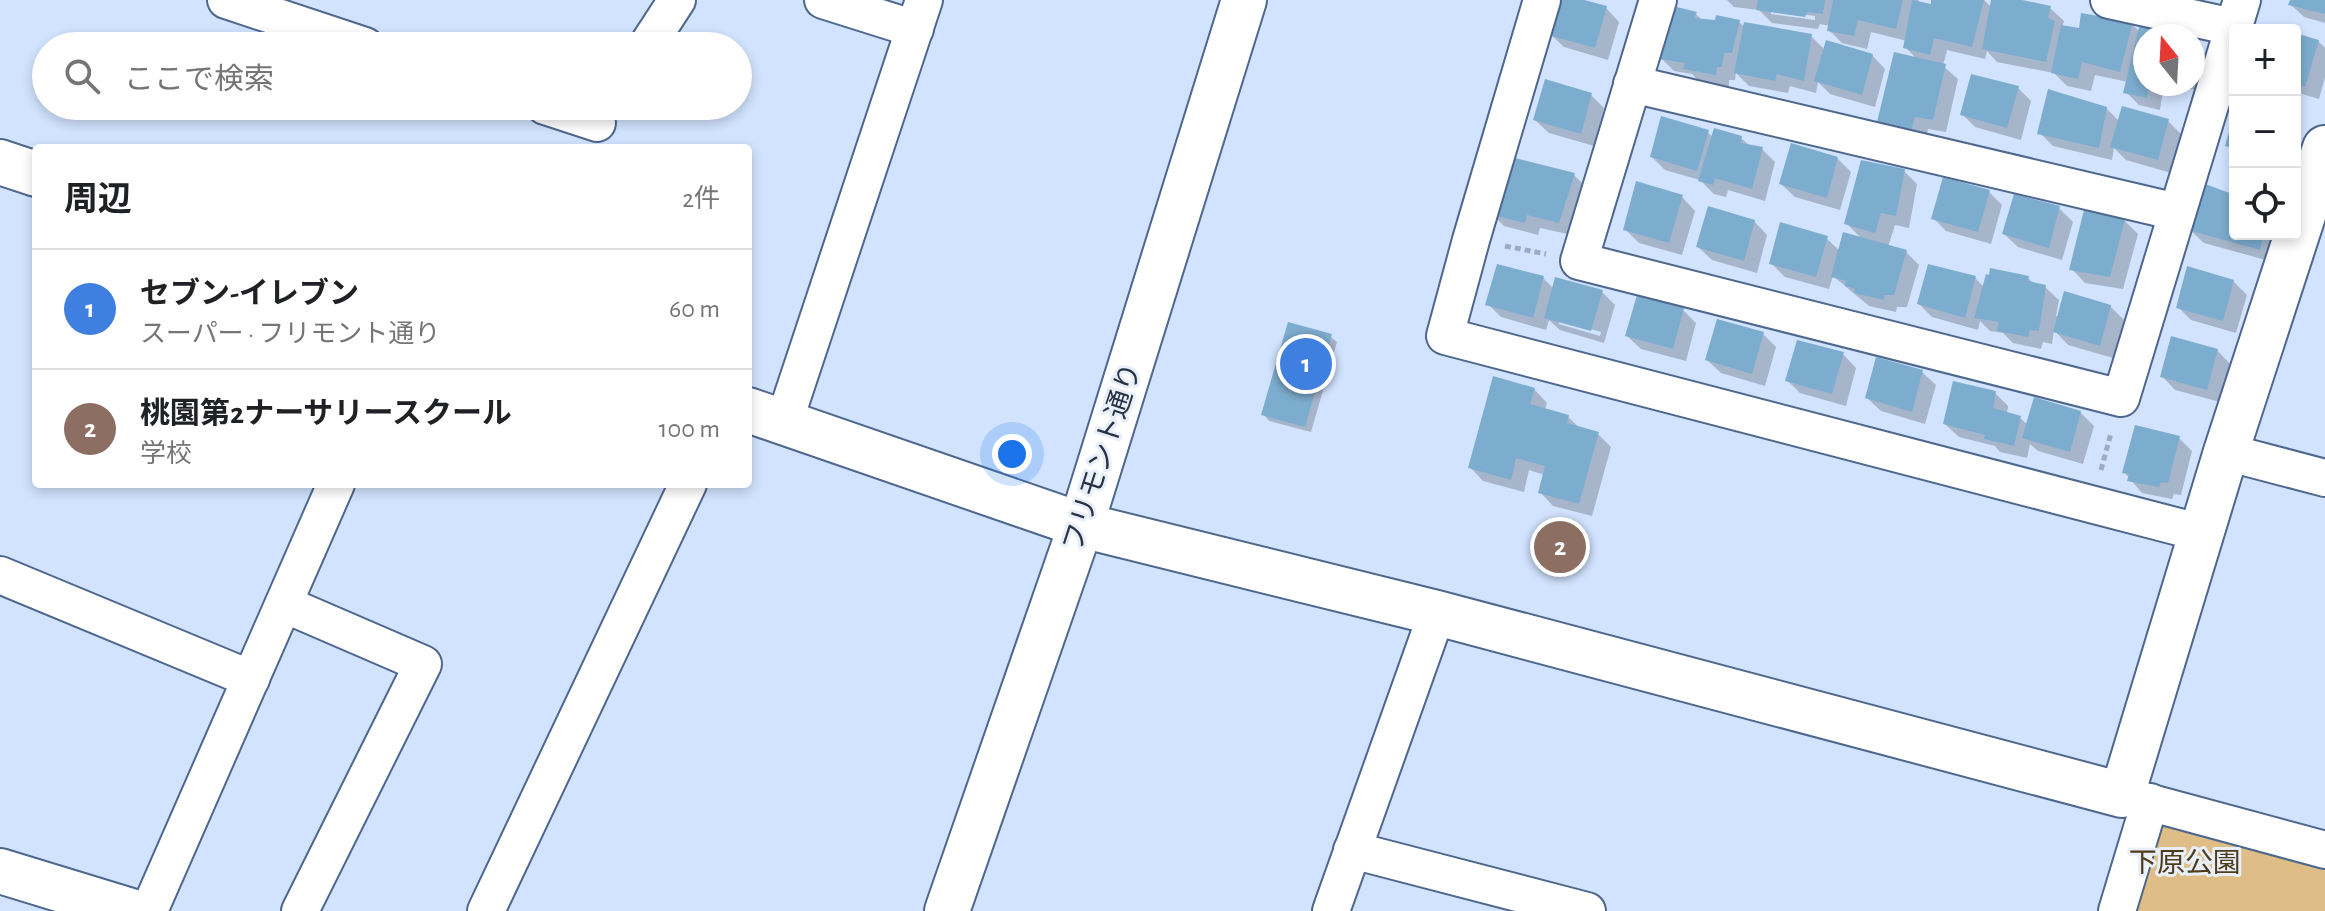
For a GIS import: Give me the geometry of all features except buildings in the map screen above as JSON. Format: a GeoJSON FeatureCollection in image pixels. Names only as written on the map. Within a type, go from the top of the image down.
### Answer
{"type":"FeatureCollection","features":[{"type":"Feature","properties":{"kind":"street"},"geometry":{"type":"LineString","coordinates":[[226,0],[323,32]]}},
{"type":"Feature","properties":{"kind":"street"},"geometry":{"type":"LineString","coordinates":[[656,32],[677,0]]}},
{"type":"Feature","properties":{"kind":"street"},"geometry":{"type":"LineString","coordinates":[[823,0],[920,15],[766,416],[1081,525],[1437,613],[2325,850]]}},
{"type":"Feature","properties":{"kind":"street","name":"フリモント通り"},"geometry":{"type":"LineString","coordinates":[[947,911],[1081,525],[1244,0]]}},
{"type":"Feature","properties":{"kind":"street"},"geometry":{"type":"LineString","coordinates":[[1542,0],[1445,336],[2202,533]]}},
{"type":"Feature","properties":{"kind":"street"},"geometry":{"type":"LineString","coordinates":[[1658,0],[1579,261],[2121,398],[2238,13],[2109,0]]}},
{"type":"Feature","properties":{"kind":"street"},"geometry":{"type":"LineString","coordinates":[[1632,84],[2177,212]]}},
{"type":"Feature","properties":{"kind":"street"},"geometry":{"type":"LineString","coordinates":[[2117,911],[2136,798],[2202,533],[2325,148]]}},
{"type":"Feature","properties":{"kind":"street"},"geometry":{"type":"LineString","coordinates":[[0,162],[32,173]]}},
{"type":"Feature","properties":{"kind":"street"},"geometry":{"type":"LineString","coordinates":[[2226,452],[2325,478]]}},
{"type":"Feature","properties":{"kind":"street"},"geometry":{"type":"LineString","coordinates":[[149,911],[334,488]]}},
{"type":"Feature","properties":{"kind":"street"},"geometry":{"type":"LineString","coordinates":[[486,911],[686,488]]}},
{"type":"Feature","properties":{"kind":"street"},"geometry":{"type":"LineString","coordinates":[[0,575],[251,679]]}},
{"type":"Feature","properties":{"kind":"street"},"geometry":{"type":"LineString","coordinates":[[284,604],[423,664],[300,911]]}},
{"type":"Feature","properties":{"kind":"street"},"geometry":{"type":"LineString","coordinates":[[1331,911],[1437,613]]}},
{"type":"Feature","properties":{"kind":"street"},"geometry":{"type":"LineString","coordinates":[[1352,850],[1568,909]]}},
{"type":"Feature","properties":{"kind":"street"},"geometry":{"type":"LineString","coordinates":[[0,871],[131,911]]}},
{"type":"Feature","properties":{"kind":"path"},"geometry":{"type":"LineString","coordinates":[[1471,240],[1579,261]]}},
{"type":"Feature","properties":{"kind":"path"},"geometry":{"type":"LineString","coordinates":[[2091,503],[2121,398]]}},
{"type":"Feature","properties":{"kind":"green space","name":"下原公園"},"geometry":{"type":"Polygon","coordinates":[[[2150,802],[2325,850],[2325,911],[2117,911],[2150,802]]]}},
{"type":"Feature","properties":{"kind":"place","name":"セブン-イレブン"},"geometry":{"type":"Point","coordinates":[1306,364]}},
{"type":"Feature","properties":{"kind":"place","name":"桃園第2ナーサリースクール"},"geometry":{"type":"Point","coordinates":[1560,547]}}]}
